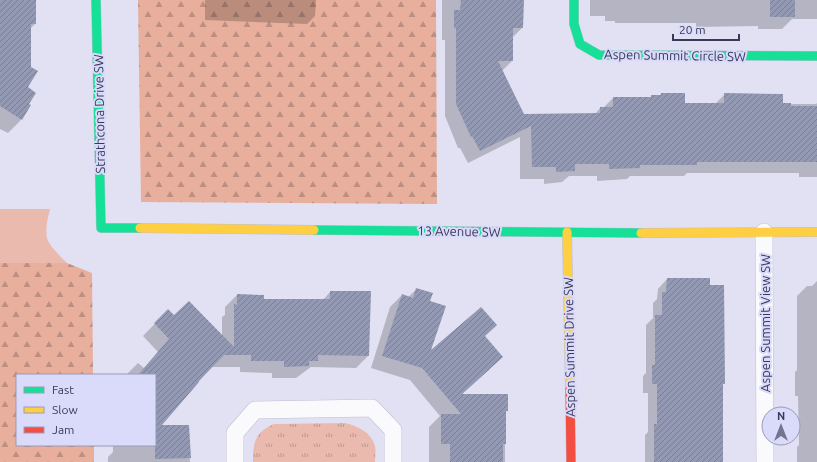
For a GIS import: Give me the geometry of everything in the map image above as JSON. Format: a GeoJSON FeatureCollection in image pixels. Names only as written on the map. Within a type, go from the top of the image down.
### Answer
{"type":"FeatureCollection","features":[{"type":"Feature","properties":{"kind":"street","name":"Strathcona Drive SW"},"geometry":{"type":"LineString","coordinates":[[96,0],[101,228]]}},
{"type":"Feature","properties":{"kind":"street","name":"Aspen Summit Circle SW"},"geometry":{"type":"LineString","coordinates":[[574,0],[574,24],[580,44],[599,55],[817,56]]}},
{"type":"Feature","properties":{"kind":"street","name":"13 Avenue SW"},"geometry":{"type":"LineString","coordinates":[[101,228],[567,232],[817,232]]}},
{"type":"Feature","properties":{"kind":"street","name":"Aspen Summit Drive SW"},"geometry":{"type":"LineString","coordinates":[[567,232],[571,462]]}},
{"type":"Feature","properties":{"kind":"street","name":"Aspen Summit View SW"},"geometry":{"type":"LineString","coordinates":[[764,232],[765,462]]}},
{"type":"Feature","properties":{"kind":"street"},"geometry":{"type":"LineString","coordinates":[[235,462],[235,433],[255,410],[372,408],[393,430],[393,462]]}},
{"type":"Feature","properties":{"kind":"green space"},"geometry":{"type":"Polygon","coordinates":[[[138,0],[436,0],[437,204],[141,202],[138,0]]]}},
{"type":"Feature","properties":{"kind":"green space"},"geometry":{"type":"Polygon","coordinates":[[[0,209],[50,209],[46,234],[47,238],[53,248],[67,263],[0,263],[0,209]]]}},
{"type":"Feature","properties":{"kind":"green space"},"geometry":{"type":"Polygon","coordinates":[[[0,263],[67,263],[92,273],[93,374],[16,374],[16,446],[94,446],[94,462],[0,462],[0,263]]]}},
{"type":"Feature","properties":{"kind":"green space"},"geometry":{"type":"Polygon","coordinates":[[[345,423],[355,426],[367,433],[375,446],[375,462],[253,462],[256,438],[263,430],[274,424],[345,423]]]}},
{"type":"Feature","properties":{"kind":"building"},"geometry":{"type":"Polygon","coordinates":[[[0,0],[36,0],[36,24],[31,24],[31,67],[38,71],[28,87],[36,93],[22,120],[0,106],[0,0]]]}},
{"type":"Feature","properties":{"kind":"building"},"geometry":{"type":"Polygon","coordinates":[[[461,0],[524,0],[523,28],[513,28],[513,61],[498,61],[524,114],[600,113],[600,107],[613,107],[613,97],[651,97],[651,95],[661,95],[661,93],[685,93],[685,103],[724,103],[724,93],[783,94],[783,103],[791,103],[791,106],[817,106],[817,162],[697,162],[697,165],[640,165],[640,168],[609,169],[609,164],[575,164],[575,171],[556,172],[556,167],[532,167],[531,126],[480,151],[472,136],[471,137],[456,104],[456,28],[454,28],[454,10],[460,10],[461,0]]]}},
{"type":"Feature","properties":{"kind":"building"},"geometry":{"type":"Polygon","coordinates":[[[770,0],[795,0],[795,17],[770,17],[770,0]]]}},
{"type":"Feature","properties":{"kind":"building"},"geometry":{"type":"Polygon","coordinates":[[[667,278],[710,278],[710,285],[724,285],[725,384],[723,384],[723,462],[654,462],[654,424],[657,424],[657,384],[652,384],[652,365],[655,365],[655,315],[662,315],[662,292],[666,292],[667,278]]]}},
{"type":"Feature","properties":{"kind":"building"},"geometry":{"type":"Polygon","coordinates":[[[416,288],[433,293],[430,301],[446,306],[431,350],[481,307],[497,325],[485,336],[503,357],[462,394],[508,394],[508,411],[506,411],[506,444],[503,444],[503,462],[450,462],[450,444],[441,444],[441,414],[461,414],[422,368],[382,356],[402,294],[413,298],[416,288]]]}},
{"type":"Feature","properties":{"kind":"building"},"geometry":{"type":"Polygon","coordinates":[[[330,291],[371,291],[369,356],[318,355],[318,361],[309,361],[309,366],[284,367],[284,361],[251,361],[251,355],[224,355],[199,381],[162,425],[189,425],[191,458],[155,459],[156,374],[139,374],[169,339],[154,323],[168,309],[174,315],[189,301],[234,347],[234,304],[237,305],[237,294],[264,295],[264,299],[330,299],[330,291]]]}},
{"type":"Feature","properties":{"kind":"traffic: fast"},"geometry":{"type":"LineString","coordinates":[[96,0],[101,228],[140,228]]}},
{"type":"Feature","properties":{"kind":"traffic: fast"},"geometry":{"type":"LineString","coordinates":[[574,0],[574,24],[580,44],[599,55],[817,56]]}},
{"type":"Feature","properties":{"kind":"traffic: fast"},"geometry":{"type":"LineString","coordinates":[[314,230],[641,233]]}},
{"type":"Feature","properties":{"kind":"traffic: slow"},"geometry":{"type":"LineString","coordinates":[[140,228],[314,230]]}},
{"type":"Feature","properties":{"kind":"traffic: slow"},"geometry":{"type":"LineString","coordinates":[[567,232],[570,389]]}},
{"type":"Feature","properties":{"kind":"traffic: slow"},"geometry":{"type":"LineString","coordinates":[[641,233],[817,232]]}},
{"type":"Feature","properties":{"kind":"traffic: jam"},"geometry":{"type":"LineString","coordinates":[[570,389],[571,462]]}}]}
